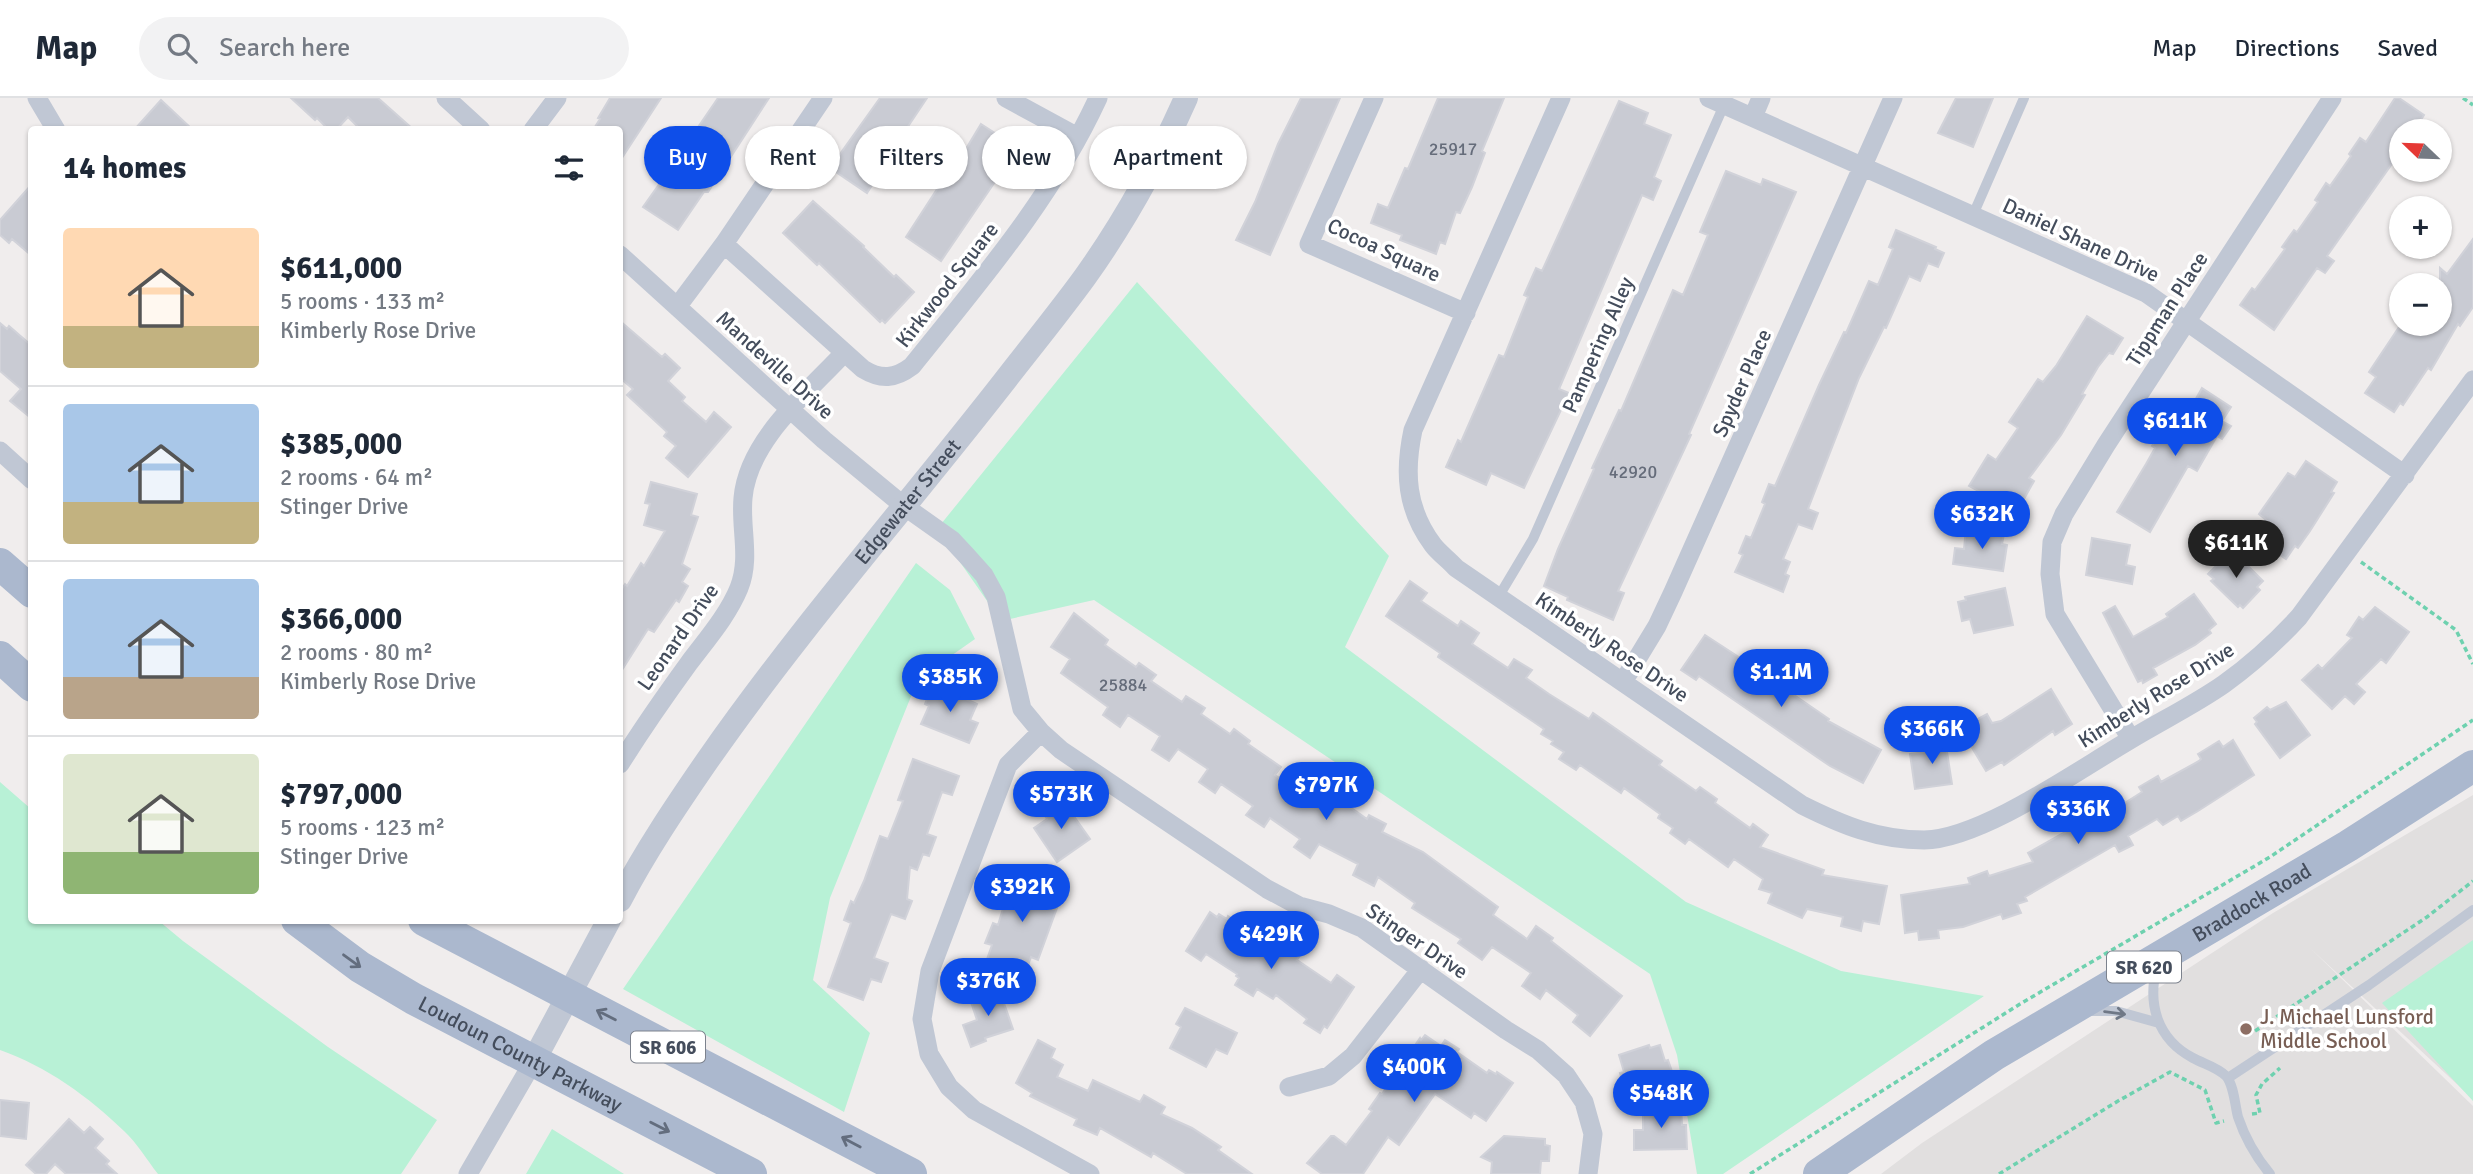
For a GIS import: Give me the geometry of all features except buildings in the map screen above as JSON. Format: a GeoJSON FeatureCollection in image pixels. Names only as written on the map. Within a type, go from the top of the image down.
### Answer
{"type":"FeatureCollection","features":[{"type":"Feature","properties":{"kind":"main road"},"geometry":{"type":"LineString","coordinates":[[0,564],[28,588]]}},
{"type":"Feature","properties":{"kind":"main road"},"geometry":{"type":"LineString","coordinates":[[0,657],[28,682]]}},
{"type":"Feature","properties":{"kind":"main road","name":"Braddock Road"},"geometry":{"type":"LineString","coordinates":[[1819,1174],[1994,1055],[2348,846],[2473,766]]}},
{"type":"Feature","properties":{"kind":"main road","name":"Loudoun County Parkway"},"geometry":{"type":"LineString","coordinates":[[302,924],[360,967],[414,999],[751,1174]]}},
{"type":"Feature","properties":{"kind":"main road","name":"SR 606"},"geometry":{"type":"LineString","coordinates":[[432,924],[911,1174]]}},
{"type":"Feature","properties":{"kind":"street"},"geometry":{"type":"LineString","coordinates":[[37,98],[53,126]]}},
{"type":"Feature","properties":{"kind":"street"},"geometry":{"type":"LineString","coordinates":[[446,98],[477,126]]}},
{"type":"Feature","properties":{"kind":"street"},"geometry":{"type":"LineString","coordinates":[[536,126],[557,98]]}},
{"type":"Feature","properties":{"kind":"street"},"geometry":{"type":"LineString","coordinates":[[677,307],[724,244],[823,98]]}},
{"type":"Feature","properties":{"kind":"street"},"geometry":{"type":"LineString","coordinates":[[1006,98],[1078,137]]}},
{"type":"Feature","properties":{"kind":"street","name":"Kirkwood Square"},"geometry":{"type":"LineString","coordinates":[[724,244],[863,369],[886,378],[901,374],[912,366],[1010,245],[1046,191],[1098,98]]}},
{"type":"Feature","properties":{"kind":"street","name":"Edgewater Street"},"geometry":{"type":"LineString","coordinates":[[623,895],[684,795],[744,707],[1084,278],[1153,168],[1186,98]]}},
{"type":"Feature","properties":{"kind":"street","name":"Cocoa Square"},"geometry":{"type":"LineString","coordinates":[[1374,98],[1309,244],[1466,313]]}},
{"type":"Feature","properties":{"kind":"street","name":"Kimberly Rose Drive"},"geometry":{"type":"LineString","coordinates":[[1561,98],[1413,430],[1407,459],[1409,493],[1433,545],[1456,568],[1802,805],[1847,827],[1887,836],[1925,840],[1963,833],[2024,802],[2222,685],[2268,649],[2299,617],[2473,380]]}},
{"type":"Feature","properties":{"kind":"street"},"geometry":{"type":"LineString","coordinates":[[1753,117],[1762,98]]}},
{"type":"Feature","properties":{"kind":"street","name":"Spyder Place"},"geometry":{"type":"LineString","coordinates":[[1623,682],[1662,615],[1893,98]]}},
{"type":"Feature","properties":{"kind":"street","name":"Tippman Place"},"geometry":{"type":"LineString","coordinates":[[2131,739],[2055,614],[2050,574],[2052,542],[2078,491],[2332,98]]}},
{"type":"Feature","properties":{"kind":"street","name":"Daniel Shane Drive"},"geometry":{"type":"LineString","coordinates":[[1717,101],[2146,293],[2405,475]]}},
{"type":"Feature","properties":{"kind":"street","name":"Mandeville Drive"},"geometry":{"type":"LineString","coordinates":[[623,258],[791,410],[904,506]]}},
{"type":"Feature","properties":{"kind":"street","name":"Leonard Drive"},"geometry":{"type":"LineString","coordinates":[[623,759],[730,607],[740,584],[745,561],[742,509],[744,486],[751,464],[762,444],[844,353]]}},
{"type":"Feature","properties":{"kind":"street"},"geometry":{"type":"LineString","coordinates":[[0,451],[28,476]]}},
{"type":"Feature","properties":{"kind":"street","name":"Stinger Drive"},"geometry":{"type":"LineString","coordinates":[[904,506],[952,540],[984,575],[996,597],[1022,709],[1041,732],[1061,750],[1267,889],[1299,906],[1329,914],[1362,928],[1538,1050],[1566,1075],[1584,1102],[1593,1134],[1588,1174]]}},
{"type":"Feature","properties":{"kind":"street"},"geometry":{"type":"LineString","coordinates":[[1041,732],[1008,765],[930,971],[922,1019],[929,1054],[949,1087],[974,1110],[1090,1174]]}},
{"type":"Feature","properties":{"kind":"street"},"geometry":{"type":"LineString","coordinates":[[468,1174],[533,1062],[606,924]]}},
{"type":"Feature","properties":{"kind":"street"},"geometry":{"type":"LineString","coordinates":[[1289,1087],[1329,1076],[1353,1056],[1421,969]]}},
{"type":"Feature","properties":{"kind":"lane"},"geometry":{"type":"LineString","coordinates":[[1973,215],[2024,98]]}},
{"type":"Feature","properties":{"kind":"lane","name":"Pampering Alley"},"geometry":{"type":"LineString","coordinates":[[1499,596],[1534,539],[1717,101]]}},
{"type":"Feature","properties":{"kind":"lane"},"geometry":{"type":"LineString","coordinates":[[2228,1078],[2369,985],[2473,910]]}},
{"type":"Feature","properties":{"kind":"lane"},"geometry":{"type":"LineString","coordinates":[[2159,958],[2152,985],[2152,1000],[2159,1023],[2171,1044],[2193,1058],[2211,1065],[2228,1078],[2238,1118],[2247,1139],[2270,1174]]}},
{"type":"Feature","properties":{"kind":"lane"},"geometry":{"type":"LineString","coordinates":[[2070,1010],[2116,1011],[2159,1023]]}},
{"type":"Feature","properties":{"kind":"path"},"geometry":{"type":"LineString","coordinates":[[2463,98],[2473,105]]}},
{"type":"Feature","properties":{"kind":"path"},"geometry":{"type":"LineString","coordinates":[[2348,553],[2456,630],[2473,664]]}},
{"type":"Feature","properties":{"kind":"path"},"geometry":{"type":"LineString","coordinates":[[1750,1174],[2020,1003],[2270,857],[2473,720]]}},
{"type":"Feature","properties":{"kind":"path"},"geometry":{"type":"LineString","coordinates":[[2255,1031],[2427,917],[2473,881]]}},
{"type":"Feature","properties":{"kind":"path"},"geometry":{"type":"LineString","coordinates":[[1999,1174],[2169,1072],[2206,1090],[2216,1123],[2260,1113],[2256,1095],[2262,1084],[2280,1068]]}},
{"type":"Feature","properties":{"kind":"shaded area","name":"J. Michael Lunsford Middle School"},"geometry":{"type":"Polygon","coordinates":[[[2473,795],[2473,1099],[2310,948],[2473,1106],[2473,1174],[1881,1174],[1922,1143],[2273,913],[2473,795]]]}},
{"type":"Feature","properties":{"kind":"green space"},"geometry":{"type":"Polygon","coordinates":[[[1137,282],[1389,556],[1345,647],[1686,902],[1841,971],[1984,996],[1723,1174],[1697,1174],[1677,1055],[1650,974],[1094,600],[1001,621],[937,529],[1137,282]]]}},
{"type":"Feature","properties":{"kind":"green space"},"geometry":{"type":"Polygon","coordinates":[[[916,563],[950,590],[975,639],[918,679],[830,898],[813,980],[870,1033],[844,1112],[623,989],[916,563]]]}},
{"type":"Feature","properties":{"kind":"green space"},"geometry":{"type":"Polygon","coordinates":[[[0,782],[28,806],[28,924],[163,924],[328,1047],[437,1120],[401,1174],[158,1174],[129,1136],[96,1106],[50,1074],[0,1050],[0,782]]]}},
{"type":"Feature","properties":{"kind":"green space"},"geometry":{"type":"Polygon","coordinates":[[[2473,940],[2473,1101],[2382,1003],[2473,940]]]}},
{"type":"Feature","properties":{"kind":"green space"},"geometry":{"type":"Polygon","coordinates":[[[552,1129],[624,1174],[526,1174],[552,1129]]]}},
{"type":"Feature","properties":{"kind":"place","name":"J. Michael Lunsford Middle School"},"geometry":{"type":"Point","coordinates":[2246,1029]}}]}
